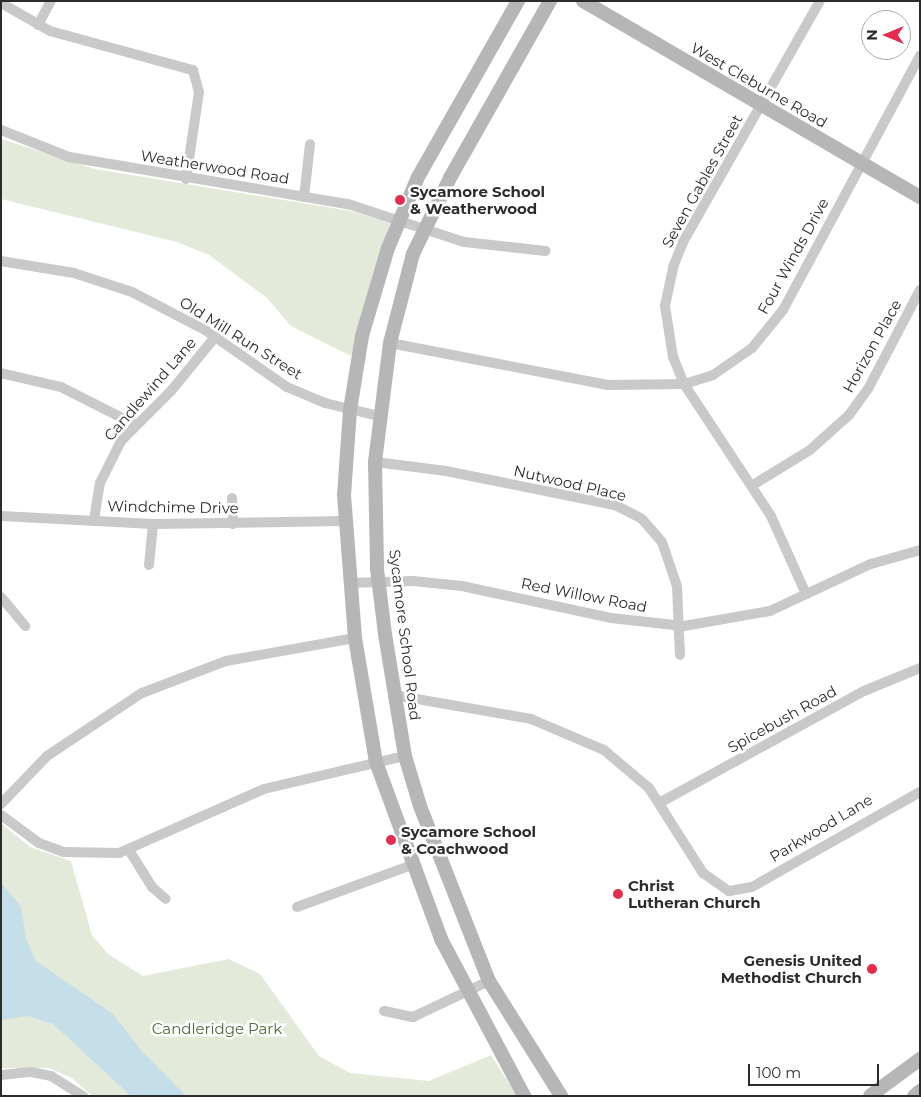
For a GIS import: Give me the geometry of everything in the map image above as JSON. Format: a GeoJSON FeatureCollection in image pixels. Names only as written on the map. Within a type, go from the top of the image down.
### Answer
{"type":"FeatureCollection","features":[{"type":"Feature","properties":{"kind":"main road"},"geometry":{"type":"LineString","coordinates":[[518,1],[418,177],[400,217],[370,303],[350,410],[345,521],[355,638],[376,762],[412,865],[467,993],[524,1096]]}},
{"type":"Feature","properties":{"kind":"main road","name":"Sycamore School Road"},"geometry":{"type":"LineString","coordinates":[[550,1],[424,229],[413,254],[390,343],[379,416],[375,462],[379,581],[394,695],[405,756],[420,806],[489,981],[562,1096]]}},
{"type":"Feature","properties":{"kind":"main road","name":"West Cleburne Road"},"geometry":{"type":"LineString","coordinates":[[583,1],[920,197]]}},
{"type":"Feature","properties":{"kind":"main road"},"geometry":{"type":"LineString","coordinates":[[870,1096],[920,1059]]}},
{"type":"Feature","properties":{"kind":"main road"},"geometry":{"type":"LineString","coordinates":[[914,1096],[920,1091]]}},
{"type":"Feature","properties":{"kind":"street"},"geometry":{"type":"LineString","coordinates":[[38,25],[51,1]]}},
{"type":"Feature","properties":{"kind":"street","name":"Seven Gables Street"},"geometry":{"type":"LineString","coordinates":[[806,594],[753,485],[684,384],[667,329],[670,274],[683,242],[820,1]]}},
{"type":"Feature","properties":{"kind":"street"},"geometry":{"type":"LineString","coordinates":[[1,3],[38,25],[194,70],[199,92],[186,179]]}},
{"type":"Feature","properties":{"kind":"street","name":"Four Winds Drive"},"geometry":{"type":"LineString","coordinates":[[390,343],[594,384],[647,388],[684,384],[720,370],[765,335],[783,310],[920,56]]}},
{"type":"Feature","properties":{"kind":"street","name":"Weatherwood Road"},"geometry":{"type":"LineString","coordinates":[[1,130],[69,157],[186,179],[304,197],[400,217],[424,229],[464,242],[546,252]]}},
{"type":"Feature","properties":{"kind":"street"},"geometry":{"type":"LineString","coordinates":[[304,197],[310,144]]}},
{"type":"Feature","properties":{"kind":"street","name":"Old Mill Run Street"},"geometry":{"type":"LineString","coordinates":[[1,261],[36,264],[108,283],[157,304],[215,337],[287,387],[350,410],[379,416]]}},
{"type":"Feature","properties":{"kind":"street","name":"Horizon Place"},"geometry":{"type":"LineString","coordinates":[[753,485],[810,450],[849,415],[868,389],[920,290]]}},
{"type":"Feature","properties":{"kind":"street","name":"Candlewind Lane"},"geometry":{"type":"LineString","coordinates":[[94,520],[108,462],[136,425],[171,391],[215,337]]}},
{"type":"Feature","properties":{"kind":"street"},"geometry":{"type":"LineString","coordinates":[[1,373],[60,387],[136,425]]}},
{"type":"Feature","properties":{"kind":"street","name":"Nutwood Place"},"geometry":{"type":"LineString","coordinates":[[375,462],[446,471],[627,510],[642,519],[665,550],[677,586],[680,655]]}},
{"type":"Feature","properties":{"kind":"street"},"geometry":{"type":"LineString","coordinates":[[232,498],[233,524]]}},
{"type":"Feature","properties":{"kind":"street","name":"Windchime Drive"},"geometry":{"type":"LineString","coordinates":[[1,516],[153,524],[345,521]]}},
{"type":"Feature","properties":{"kind":"street"},"geometry":{"type":"LineString","coordinates":[[149,566],[153,524]]}},
{"type":"Feature","properties":{"kind":"street","name":"Red Willow Road"},"geometry":{"type":"LineString","coordinates":[[350,583],[379,581],[462,586],[611,618],[679,626],[745,619],[871,564],[920,550]]}},
{"type":"Feature","properties":{"kind":"street"},"geometry":{"type":"LineString","coordinates":[[1,597],[25,626]]}},
{"type":"Feature","properties":{"kind":"street"},"geometry":{"type":"LineString","coordinates":[[1,804],[47,756],[142,693],[226,661],[355,638]]}},
{"type":"Feature","properties":{"kind":"street","name":"Spicebush Road"},"geometry":{"type":"LineString","coordinates":[[661,802],[864,691],[920,668]]}},
{"type":"Feature","properties":{"kind":"street","name":"Parkwood Lane"},"geometry":{"type":"LineString","coordinates":[[394,695],[495,710],[582,739],[631,772],[661,802],[703,873],[715,884],[740,891],[920,792]]}},
{"type":"Feature","properties":{"kind":"street"},"geometry":{"type":"LineString","coordinates":[[1,815],[40,843],[64,852],[101,856],[129,850],[264,789],[405,756]]}},
{"type":"Feature","properties":{"kind":"street"},"geometry":{"type":"LineString","coordinates":[[129,850],[152,887],[166,899]]}},
{"type":"Feature","properties":{"kind":"street"},"geometry":{"type":"LineString","coordinates":[[297,908],[412,865]]}},
{"type":"Feature","properties":{"kind":"street"},"geometry":{"type":"LineString","coordinates":[[384,1011],[413,1017],[489,981]]}},
{"type":"Feature","properties":{"kind":"street"},"geometry":{"type":"LineString","coordinates":[[1,1075],[31,1072],[51,1076],[83,1096]]}},
{"type":"Feature","properties":{"kind":"green space"},"geometry":{"type":"Polygon","coordinates":[[[1,139],[95,169],[351,211],[390,223],[351,356],[291,326],[267,298],[209,255],[177,242],[1,199],[1,139]]]}},
{"type":"Feature","properties":{"kind":"green space","name":"Candleridge Park"},"geometry":{"type":"Polygon","coordinates":[[[1,823],[30,847],[71,861],[92,935],[108,954],[143,976],[229,959],[260,974],[319,1056],[350,1073],[429,1081],[491,1055],[517,1096],[92,1096],[72,1078],[49,1068],[1,1068],[1,823]]]}},
{"type":"Feature","properties":{"kind":"water"},"geometry":{"type":"Polygon","coordinates":[[[1,883],[21,906],[26,939],[36,961],[113,1014],[141,1050],[186,1096],[131,1096],[53,1024],[28,1016],[1,1020],[1,883]]]}},
{"type":"Feature","properties":{"kind":"place","name":"Sycamore School & Weatherwood"},"geometry":{"type":"Point","coordinates":[400,200]}},
{"type":"Feature","properties":{"kind":"place","name":"Sycamore School & Coachwood"},"geometry":{"type":"Point","coordinates":[391,840]}},
{"type":"Feature","properties":{"kind":"place","name":"Christ Lutheran Church"},"geometry":{"type":"Point","coordinates":[618,894]}},
{"type":"Feature","properties":{"kind":"place","name":"Genesis United Methodist Church"},"geometry":{"type":"Point","coordinates":[872,969]}}]}
